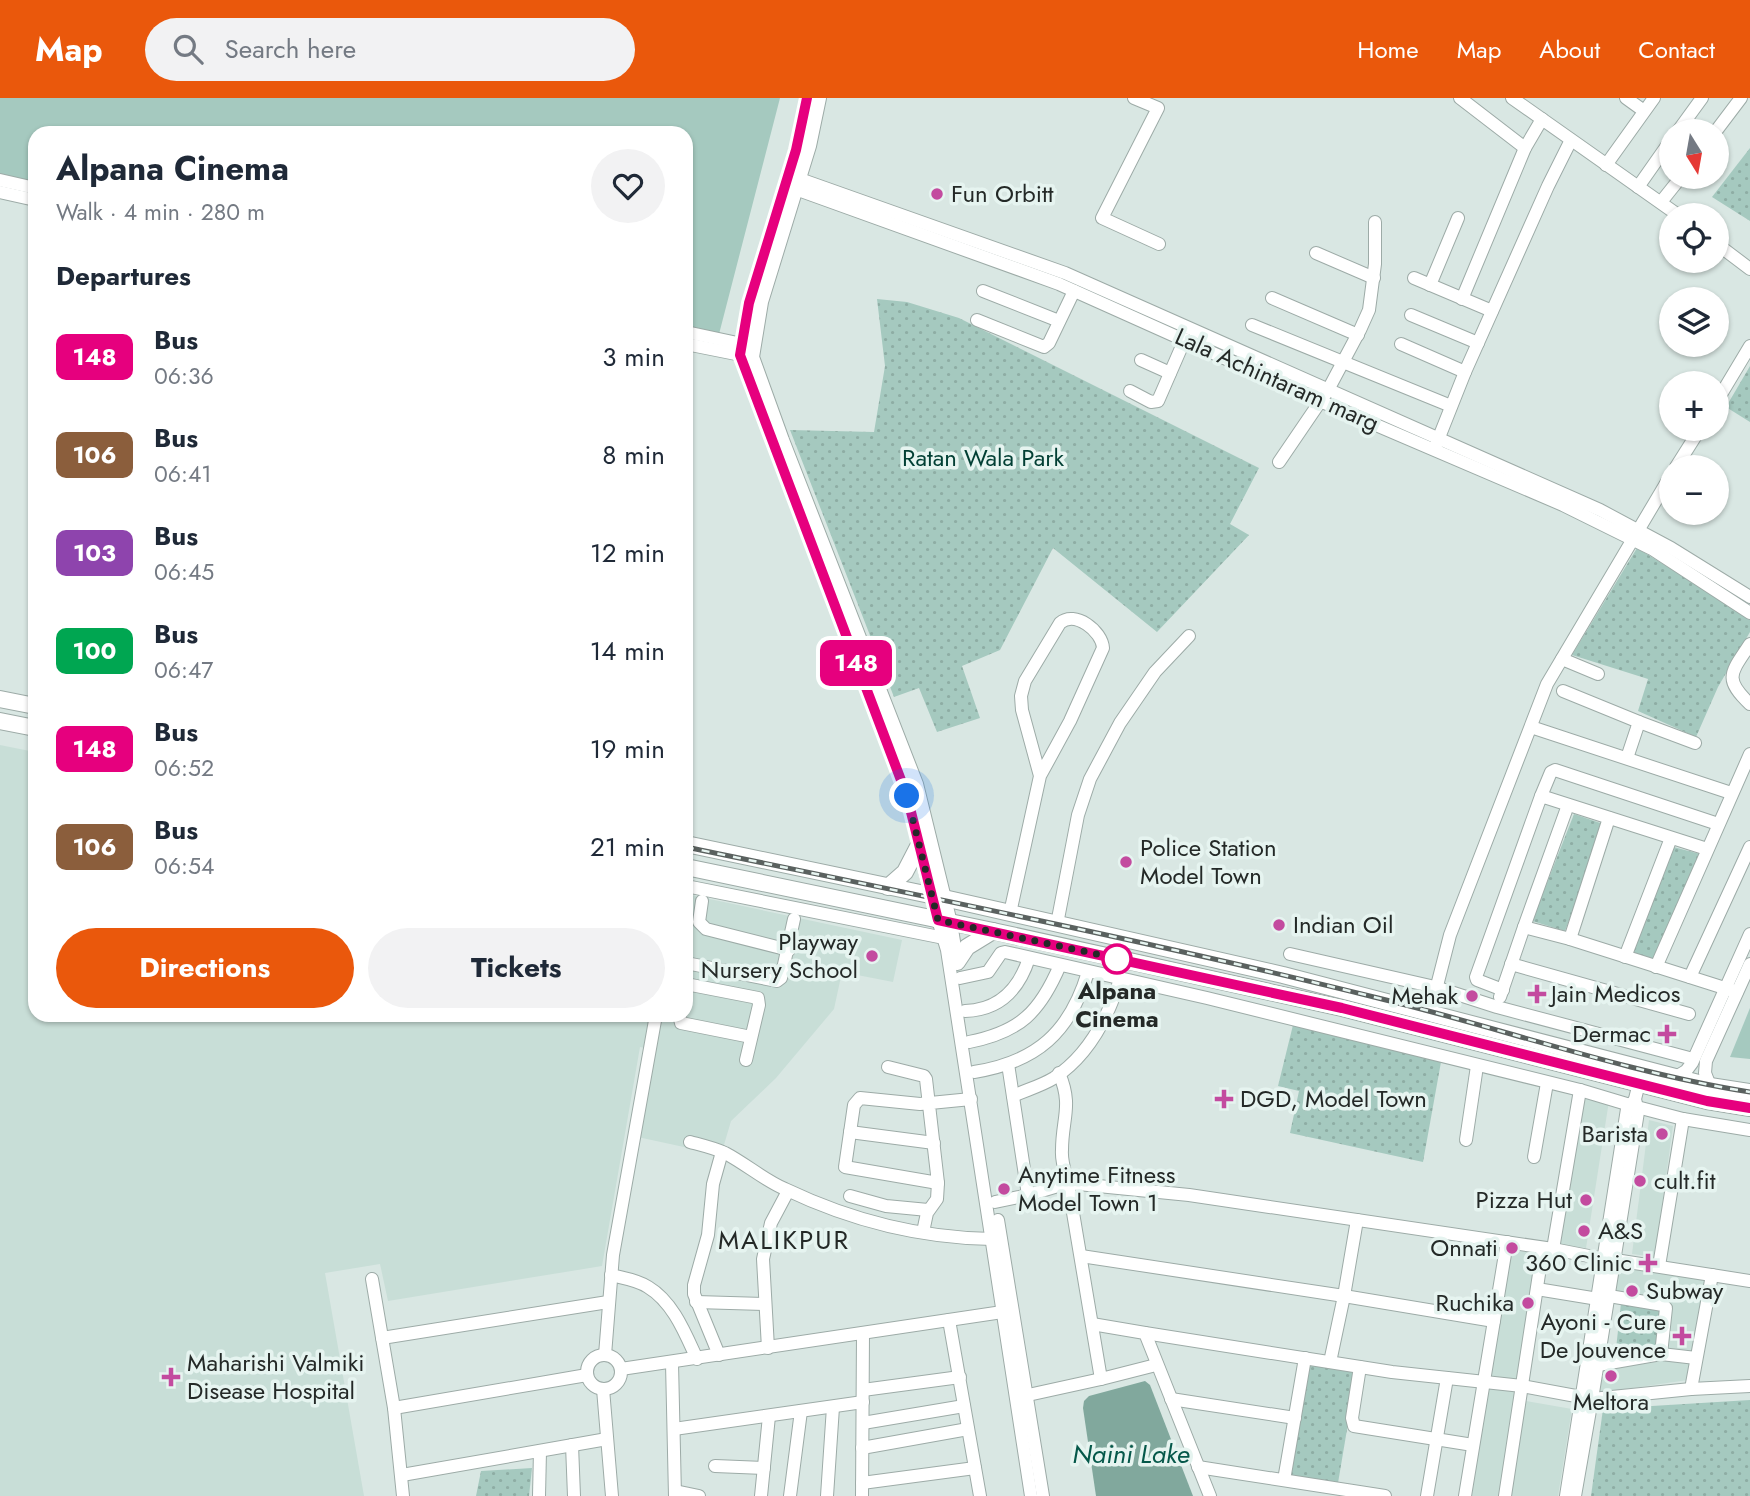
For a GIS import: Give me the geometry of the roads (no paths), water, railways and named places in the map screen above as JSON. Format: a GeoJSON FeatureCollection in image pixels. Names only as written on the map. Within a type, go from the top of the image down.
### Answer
{"type":"FeatureCollection","features":[{"type":"Feature","properties":{"kind":"main road"},"geometry":{"type":"LineString","coordinates":[[0,699],[28,705]]}},
{"type":"Feature","properties":{"kind":"main road"},"geometry":{"type":"LineString","coordinates":[[0,721],[28,727]]}},
{"type":"Feature","properties":{"kind":"main road"},"geometry":{"type":"LineString","coordinates":[[693,845],[938,897],[1283,975],[1430,1013],[1637,1093],[1676,1077],[1750,1092]]}},
{"type":"Feature","properties":{"kind":"main road"},"geometry":{"type":"LineString","coordinates":[[888,887],[905,872],[919,845]]}},
{"type":"Feature","properties":{"kind":"main road"},"geometry":{"type":"LineString","coordinates":[[693,869],[944,927],[994,932],[1342,1008],[1637,1093],[1750,1108]]}},
{"type":"Feature","properties":{"kind":"main road"},"geometry":{"type":"LineString","coordinates":[[958,970],[967,947],[994,932]]}},
{"type":"Feature","properties":{"kind":"street"},"geometry":{"type":"LineString","coordinates":[[807,98],[793,182],[747,351],[907,796],[919,845],[938,897]]}},
{"type":"Feature","properties":{"kind":"street"},"geometry":{"type":"LineString","coordinates":[[793,182],[810,146],[820,98]]}},
{"type":"Feature","properties":{"kind":"street"},"geometry":{"type":"LineString","coordinates":[[1134,98],[1158,108],[1102,218],[1159,244]]}},
{"type":"Feature","properties":{"kind":"street"},"geometry":{"type":"LineString","coordinates":[[1460,98],[1525,148]]}},
{"type":"Feature","properties":{"kind":"street"},"geometry":{"type":"LineString","coordinates":[[1512,98],[1661,202],[1671,189]]}},
{"type":"Feature","properties":{"kind":"street"},"geometry":{"type":"LineString","coordinates":[[1626,98],[1644,111]]}},
{"type":"Feature","properties":{"kind":"street"},"geometry":{"type":"LineString","coordinates":[[1606,165],[1654,98]]}},
{"type":"Feature","properties":{"kind":"street"},"geometry":{"type":"LineString","coordinates":[[1687,119],[1702,98]]}},
{"type":"Feature","properties":{"kind":"street"},"geometry":{"type":"LineString","coordinates":[[1725,119],[1741,98]]}},
{"type":"Feature","properties":{"kind":"street"},"geometry":{"type":"LineString","coordinates":[[1462,299],[1525,148],[1542,118]]}},
{"type":"Feature","properties":{"kind":"street"},"geometry":{"type":"LineString","coordinates":[[1437,444],[1465,372],[1571,140]]}},
{"type":"Feature","properties":{"kind":"street"},"geometry":{"type":"LineString","coordinates":[[1638,187],[1659,157]]}},
{"type":"Feature","properties":{"kind":"street"},"geometry":{"type":"LineString","coordinates":[[0,180],[28,186]]}},
{"type":"Feature","properties":{"kind":"street","name":"Lala Achintaram marg"},"geometry":{"type":"LineString","coordinates":[[793,182],[1074,290],[1320,401],[1437,444]]}},
{"type":"Feature","properties":{"kind":"street","name":"Lala Achintaram marg"},"geometry":{"type":"LineString","coordinates":[[793,182],[1065,273],[1328,390],[1437,444],[1566,501],[1635,534],[1701,573],[1750,597]]}},
{"type":"Feature","properties":{"kind":"street"},"geometry":{"type":"LineString","coordinates":[[0,192],[28,198]]}},
{"type":"Feature","properties":{"kind":"street"},"geometry":{"type":"LineString","coordinates":[[1430,285],[1458,218]]}},
{"type":"Feature","properties":{"kind":"street"},"geometry":{"type":"LineString","coordinates":[[1279,462],[1328,390],[1369,310],[1374,278],[1375,222]]}},
{"type":"Feature","properties":{"kind":"street"},"geometry":{"type":"LineString","coordinates":[[1316,253],[1374,278]]}},
{"type":"Feature","properties":{"kind":"street"},"geometry":{"type":"LineString","coordinates":[[1729,253],[1750,269]]}},
{"type":"Feature","properties":{"kind":"street"},"geometry":{"type":"LineString","coordinates":[[1414,278],[1492,311]]}},
{"type":"Feature","properties":{"kind":"street"},"geometry":{"type":"LineString","coordinates":[[977,320],[1044,347],[1049,343],[1074,290]]}},
{"type":"Feature","properties":{"kind":"street"},"geometry":{"type":"LineString","coordinates":[[983,291],[1059,321]]}},
{"type":"Feature","properties":{"kind":"street"},"geometry":{"type":"LineString","coordinates":[[1272,298],[1358,335]]}},
{"type":"Feature","properties":{"kind":"street"},"geometry":{"type":"LineString","coordinates":[[1411,315],[1478,343]]}},
{"type":"Feature","properties":{"kind":"street"},"geometry":{"type":"LineString","coordinates":[[1252,325],[1451,406]]}},
{"type":"Feature","properties":{"kind":"street"},"geometry":{"type":"LineString","coordinates":[[693,334],[747,351]]}},
{"type":"Feature","properties":{"kind":"street"},"geometry":{"type":"LineString","coordinates":[[1130,390],[1151,401],[1158,401],[1185,339]]}},
{"type":"Feature","properties":{"kind":"street"},"geometry":{"type":"LineString","coordinates":[[1401,344],[1465,372]]}},
{"type":"Feature","properties":{"kind":"street"},"geometry":{"type":"LineString","coordinates":[[693,345],[747,351]]}},
{"type":"Feature","properties":{"kind":"street"},"geometry":{"type":"LineString","coordinates":[[1729,381],[1750,346]]}},
{"type":"Feature","properties":{"kind":"street"},"geometry":{"type":"LineString","coordinates":[[1141,360],[1170,373]]}},
{"type":"Feature","properties":{"kind":"street"},"geometry":{"type":"LineString","coordinates":[[1430,1013],[1450,934],[1547,684],[1659,495]]}},
{"type":"Feature","properties":{"kind":"street","name":"Lala Achintaram marg"},"geometry":{"type":"LineString","coordinates":[[1701,573],[1750,614]]}},
{"type":"Feature","properties":{"kind":"street"},"geometry":{"type":"LineString","coordinates":[[838,600],[917,784],[944,927],[992,1239],[1008,1311]]}},
{"type":"Feature","properties":{"kind":"street"},"geometry":{"type":"LineString","coordinates":[[1010,913],[1040,776],[1070,721],[1103,648],[1100,637],[1076,618],[1068,618],[1060,623],[1025,681],[1021,695],[1022,710],[1040,776]]}},
{"type":"Feature","properties":{"kind":"street"},"geometry":{"type":"LineString","coordinates":[[1057,924],[1078,815],[1090,779],[1120,723],[1156,672],[1189,636]]}},
{"type":"Feature","properties":{"kind":"street"},"geometry":{"type":"LineString","coordinates":[[1750,643],[1735,666],[1732,676],[1735,691],[1750,704]]}},
{"type":"Feature","properties":{"kind":"street"},"geometry":{"type":"LineString","coordinates":[[1562,659],[1598,674]]}},
{"type":"Feature","properties":{"kind":"street"},"geometry":{"type":"LineString","coordinates":[[1563,691],[1695,743]]}},
{"type":"Feature","properties":{"kind":"street"},"geometry":{"type":"LineString","coordinates":[[1627,758],[1639,722]]}},
{"type":"Feature","properties":{"kind":"street"},"geometry":{"type":"LineString","coordinates":[[1531,727],[1731,793]]}},
{"type":"Feature","properties":{"kind":"street"},"geometry":{"type":"LineString","coordinates":[[1656,967],[1750,754]]}},
{"type":"Feature","properties":{"kind":"street"},"geometry":{"type":"LineString","coordinates":[[1503,989],[1480,982],[1476,977],[1550,772],[1555,770],[1718,824]]}},
{"type":"Feature","properties":{"kind":"street"},"geometry":{"type":"LineString","coordinates":[[1541,796],[1707,849]]}},
{"type":"Feature","properties":{"kind":"street"},"geometry":{"type":"LineString","coordinates":[[1497,1007],[1568,805]]}},
{"type":"Feature","properties":{"kind":"street"},"geometry":{"type":"LineString","coordinates":[[1570,939],[1609,818]]}},
{"type":"Feature","properties":{"kind":"street"},"geometry":{"type":"LineString","coordinates":[[1625,957],[1671,838]]}},
{"type":"Feature","properties":{"kind":"street"},"geometry":{"type":"LineString","coordinates":[[1690,977],[1750,847]]}},
{"type":"Feature","properties":{"kind":"street"},"geometry":{"type":"LineString","coordinates":[[693,887],[944,927]]}},
{"type":"Feature","properties":{"kind":"street"},"geometry":{"type":"LineString","coordinates":[[702,901],[699,922],[706,929],[789,950]]}},
{"type":"Feature","properties":{"kind":"street"},"geometry":{"type":"LineString","coordinates":[[693,964],[777,981],[781,978],[789,950],[794,919]]}},
{"type":"Feature","properties":{"kind":"street"},"geometry":{"type":"LineString","coordinates":[[944,927],[958,970],[995,1202],[1021,1397],[1031,1496]]}},
{"type":"Feature","properties":{"kind":"street"},"geometry":{"type":"LineString","coordinates":[[1524,927],[1731,990]]}},
{"type":"Feature","properties":{"kind":"street"},"geometry":{"type":"LineString","coordinates":[[994,932],[1001,953]]}},
{"type":"Feature","properties":{"kind":"street"},"geometry":{"type":"LineString","coordinates":[[1710,1086],[1705,1073],[1706,1061],[1750,934]]}},
{"type":"Feature","properties":{"kind":"street"},"geometry":{"type":"LineString","coordinates":[[958,970],[988,972],[1001,953]]}},
{"type":"Feature","properties":{"kind":"street"},"geometry":{"type":"LineString","coordinates":[[1001,953],[1207,998],[1547,1083],[1580,1090],[1637,1093],[1683,1119],[1750,1130]]}},
{"type":"Feature","properties":{"kind":"street"},"geometry":{"type":"LineString","coordinates":[[1290,954],[1435,987],[1497,1007],[1693,1059]]}},
{"type":"Feature","properties":{"kind":"street"},"geometry":{"type":"LineString","coordinates":[[965,1010],[987,1008],[1009,995],[1024,974],[1029,958]]}},
{"type":"Feature","properties":{"kind":"street"},"geometry":{"type":"LineString","coordinates":[[1511,964],[1689,1014]]}},
{"type":"Feature","properties":{"kind":"street"},"geometry":{"type":"LineString","coordinates":[[1676,1077],[1686,1071],[1731,990],[1750,964]]}},
{"type":"Feature","properties":{"kind":"street"},"geometry":{"type":"LineString","coordinates":[[969,1042],[1003,1033],[1031,1014],[1048,993],[1060,965]]}},
{"type":"Feature","properties":{"kind":"street"},"geometry":{"type":"LineString","coordinates":[[974,1072],[1008,1064],[1029,1055],[1046,1043],[1061,1029],[1082,994],[1088,972]]}},
{"type":"Feature","properties":{"kind":"street"},"geometry":{"type":"LineString","coordinates":[[1013,1096],[1059,1073],[1097,1033],[1106,1019],[1119,979]]}},
{"type":"Feature","properties":{"kind":"street"},"geometry":{"type":"LineString","coordinates":[[693,985],[758,998],[760,1001],[746,1060]]}},
{"type":"Feature","properties":{"kind":"street"},"geometry":{"type":"LineString","coordinates":[[605,1355],[611,1275],[655,1022]]}},
{"type":"Feature","properties":{"kind":"street"},"geometry":{"type":"LineString","coordinates":[[681,1022],[751,1037]]}},
{"type":"Feature","properties":{"kind":"street"},"geometry":{"type":"LineString","coordinates":[[1008,1064],[1028,1195]]}},
{"type":"Feature","properties":{"kind":"street"},"geometry":{"type":"LineString","coordinates":[[1466,1140],[1477,1066]]}},
{"type":"Feature","properties":{"kind":"street"},"geometry":{"type":"LineString","coordinates":[[888,1067],[924,1076],[938,1183],[935,1204],[928,1210],[923,1232]]}},
{"type":"Feature","properties":{"kind":"street"},"geometry":{"type":"LineString","coordinates":[[1059,1073],[1067,1096],[1062,1152],[1101,1379]]}},
{"type":"Feature","properties":{"kind":"street"},"geometry":{"type":"LineString","coordinates":[[1534,1157],[1547,1083]]}},
{"type":"Feature","properties":{"kind":"street"},"geometry":{"type":"LineString","coordinates":[[1505,1496],[1537,1289],[1548,1249],[1580,1090]]}},
{"type":"Feature","properties":{"kind":"street"},"geometry":{"type":"LineString","coordinates":[[1575,1496],[1587,1399],[1637,1093]]}},
{"type":"Feature","properties":{"kind":"street"},"geometry":{"type":"LineString","coordinates":[[938,1183],[840,1166],[850,1132],[853,1105],[860,1098],[929,1103],[971,1099]]}},
{"type":"Feature","properties":{"kind":"street"},"geometry":{"type":"LineString","coordinates":[[1659,1266],[1683,1119]]}},
{"type":"Feature","properties":{"kind":"street"},"geometry":{"type":"LineString","coordinates":[[850,1132],[934,1143]]}},
{"type":"Feature","properties":{"kind":"street"},"geometry":{"type":"LineString","coordinates":[[690,1142],[722,1152],[788,1191],[859,1220],[969,1239],[992,1239]]}},
{"type":"Feature","properties":{"kind":"street"},"geometry":{"type":"LineString","coordinates":[[719,1355],[696,1302],[694,1285],[708,1236],[713,1184],[722,1152]]}},
{"type":"Feature","properties":{"kind":"street"},"geometry":{"type":"LineString","coordinates":[[995,1202],[1068,1183],[1189,1195],[1750,1280]]}},
{"type":"Feature","properties":{"kind":"street"},"geometry":{"type":"LineString","coordinates":[[768,1348],[763,1259],[771,1223],[788,1191]]}},
{"type":"Feature","properties":{"kind":"street"},"geometry":{"type":"LineString","coordinates":[[850,1196],[886,1206],[928,1210]]}},
{"type":"Feature","properties":{"kind":"street"},"geometry":{"type":"LineString","coordinates":[[1330,1362],[1357,1220]]}},
{"type":"Feature","properties":{"kind":"street"},"geometry":{"type":"LineString","coordinates":[[1465,1496],[1507,1242]]}},
{"type":"Feature","properties":{"kind":"street"},"geometry":{"type":"LineString","coordinates":[[1081,1256],[1494,1321]]}},
{"type":"Feature","properties":{"kind":"street"},"geometry":{"type":"LineString","coordinates":[[611,1275],[646,1285],[659,1295],[681,1325],[698,1359]]}},
{"type":"Feature","properties":{"kind":"street"},"geometry":{"type":"LineString","coordinates":[[1691,1389],[1712,1275]]}},
{"type":"Feature","properties":{"kind":"street"},"geometry":{"type":"LineString","coordinates":[[372,1279],[394,1408],[403,1496]]}},
{"type":"Feature","properties":{"kind":"street"},"geometry":{"type":"LineString","coordinates":[[1537,1289],[1663,1305],[1666,1313],[1661,1354]]}},
{"type":"Feature","properties":{"kind":"street"},"geometry":{"type":"LineString","coordinates":[[1566,1496],[1587,1399],[1598,1364],[1603,1298]]}},
{"type":"Feature","properties":{"kind":"street"},"geometry":{"type":"LineString","coordinates":[[382,1338],[608,1302]]}},
{"type":"Feature","properties":{"kind":"street"},"geometry":{"type":"LineString","coordinates":[[696,1302],[764,1304]]}},
{"type":"Feature","properties":{"kind":"street"},"geometry":{"type":"LineString","coordinates":[[621,1369],[1008,1311]]}},
{"type":"Feature","properties":{"kind":"street"},"geometry":{"type":"LineString","coordinates":[[949,1320],[980,1496]]}},
{"type":"Feature","properties":{"kind":"street"},"geometry":{"type":"LineString","coordinates":[[1091,1324],[1360,1367],[1522,1386],[1587,1399],[1750,1386]]}},
{"type":"Feature","properties":{"kind":"street"},"geometry":{"type":"LineString","coordinates":[[863,1333],[862,1489],[975,1468]]}},
{"type":"Feature","properties":{"kind":"street"},"geometry":{"type":"LineString","coordinates":[[1145,1333],[1210,1496]]}},
{"type":"Feature","properties":{"kind":"street"},"geometry":{"type":"LineString","coordinates":[[1598,1364],[1661,1354],[1696,1358]]}},
{"type":"Feature","properties":{"kind":"street"},"geometry":{"type":"LineString","coordinates":[[605,1355],[618,1363],[621,1369],[617,1384],[603,1389],[595,1387],[587,1375],[587,1367],[591,1361],[605,1355]]}},
{"type":"Feature","properties":{"kind":"street"},"geometry":{"type":"LineString","coordinates":[[1284,1480],[1305,1358]]}},
{"type":"Feature","properties":{"kind":"street"},"geometry":{"type":"LineString","coordinates":[[672,1363],[675,1494],[699,1496]]}},
{"type":"Feature","properties":{"kind":"street"},"geometry":{"type":"LineString","coordinates":[[1021,1397],[1157,1365]]}},
{"type":"Feature","properties":{"kind":"street"},"geometry":{"type":"LineString","coordinates":[[1360,1367],[1352,1418],[1354,1426],[1473,1445]]}},
{"type":"Feature","properties":{"kind":"street"},"geometry":{"type":"LineString","coordinates":[[394,1408],[587,1375]]}},
{"type":"Feature","properties":{"kind":"street"},"geometry":{"type":"LineString","coordinates":[[674,1429],[833,1407],[863,1396],[960,1377]]}},
{"type":"Feature","properties":{"kind":"street"},"geometry":{"type":"LineString","coordinates":[[1427,1496],[1447,1378]]}},
{"type":"Feature","properties":{"kind":"street"},"geometry":{"type":"LineString","coordinates":[[603,1389],[612,1496]]}},
{"type":"Feature","properties":{"kind":"street"},"geometry":{"type":"LineString","coordinates":[[1021,1397],[1043,1496]]}},
{"type":"Feature","properties":{"kind":"street"},"geometry":{"type":"LineString","coordinates":[[1171,1399],[1295,1418]]}},
{"type":"Feature","properties":{"kind":"street"},"geometry":{"type":"LineString","coordinates":[[863,1423],[964,1406]]}},
{"type":"Feature","properties":{"kind":"street"},"geometry":{"type":"LineString","coordinates":[[827,1496],[833,1407]]}},
{"type":"Feature","properties":{"kind":"street"},"geometry":{"type":"LineString","coordinates":[[790,1496],[801,1411]]}},
{"type":"Feature","properties":{"kind":"street"},"geometry":{"type":"LineString","coordinates":[[761,1496],[769,1416]]}},
{"type":"Feature","properties":{"kind":"street"},"geometry":{"type":"LineString","coordinates":[[862,1448],[968,1429]]}},
{"type":"Feature","properties":{"kind":"street"},"geometry":{"type":"LineString","coordinates":[[402,1475],[607,1439]]}},
{"type":"Feature","properties":{"kind":"street"},"geometry":{"type":"LineString","coordinates":[[572,1445],[574,1496]]}},
{"type":"Feature","properties":{"kind":"street"},"geometry":{"type":"LineString","coordinates":[[539,1496],[540,1451]]}},
{"type":"Feature","properties":{"kind":"street"},"geometry":{"type":"LineString","coordinates":[[715,1466],[764,1468]]}},
{"type":"Feature","properties":{"kind":"street"},"geometry":{"type":"LineString","coordinates":[[1198,1467],[1284,1480],[1314,1491],[1385,1496]]}},
{"type":"Feature","properties":{"kind":"water","name":"Naini Lake"},"geometry":{"type":"Polygon","coordinates":[[[1145,1381],[1150,1385],[1193,1496],[1096,1496],[1084,1401],[1089,1396],[1145,1381]]]}},
{"type":"Feature","properties":{"kind":"railway"},"geometry":{"type":"LineString","coordinates":[[693,848],[1206,957],[1424,1010],[1656,1073],[1750,1092]]}},
{"type":"Feature","properties":{"kind":"place","name":"Fun Orbitt"},"geometry":{"type":"Point","coordinates":[937,194]}},
{"type":"Feature","properties":{"kind":"place","name":"Police Station Model Town"},"geometry":{"type":"Point","coordinates":[1126,862]}},
{"type":"Feature","properties":{"kind":"place","name":"Indian Oil"},"geometry":{"type":"Point","coordinates":[1279,925]}},
{"type":"Feature","properties":{"kind":"place","name":"Playway Nursery School"},"geometry":{"type":"Point","coordinates":[872,956]}},
{"type":"Feature","properties":{"kind":"place","name":"Alpana Cinema"},"geometry":{"type":"Point","coordinates":[1117,959]}},
{"type":"Feature","properties":{"kind":"place","name":"Jain Medicos"},"geometry":{"type":"Point","coordinates":[1537,994]}},
{"type":"Feature","properties":{"kind":"place","name":"Mehak"},"geometry":{"type":"Point","coordinates":[1472,996]}},
{"type":"Feature","properties":{"kind":"place","name":"Dermac"},"geometry":{"type":"Point","coordinates":[1667,1034]}},
{"type":"Feature","properties":{"kind":"place","name":"DGD, Model Town"},"geometry":{"type":"Point","coordinates":[1224,1099]}},
{"type":"Feature","properties":{"kind":"place","name":"Barista"},"geometry":{"type":"Point","coordinates":[1662,1134]}},
{"type":"Feature","properties":{"kind":"place","name":"cult.fit"},"geometry":{"type":"Point","coordinates":[1640,1181]}},
{"type":"Feature","properties":{"kind":"place","name":"Anytime Fitness Model Town 1"},"geometry":{"type":"Point","coordinates":[1004,1189]}},
{"type":"Feature","properties":{"kind":"place","name":"Pizza Hut"},"geometry":{"type":"Point","coordinates":[1586,1200]}},
{"type":"Feature","properties":{"kind":"place","name":"A&S"},"geometry":{"type":"Point","coordinates":[1584,1231]}},
{"type":"Feature","properties":{"kind":"place","name":"Onnati"},"geometry":{"type":"Point","coordinates":[1512,1248]}},
{"type":"Feature","properties":{"kind":"place","name":"360 Clinic"},"geometry":{"type":"Point","coordinates":[1648,1263]}},
{"type":"Feature","properties":{"kind":"place","name":"Subway"},"geometry":{"type":"Point","coordinates":[1632,1291]}},
{"type":"Feature","properties":{"kind":"place","name":"Ruchika"},"geometry":{"type":"Point","coordinates":[1528,1303]}},
{"type":"Feature","properties":{"kind":"place","name":"Ayoni - Cure De Jouvence"},"geometry":{"type":"Point","coordinates":[1682,1336]}},
{"type":"Feature","properties":{"kind":"place","name":"Meltora"},"geometry":{"type":"Point","coordinates":[1611,1376]}},
{"type":"Feature","properties":{"kind":"place","name":"Maharishi Valmiki Disease Hospital"},"geometry":{"type":"Point","coordinates":[171,1377]}},
{"type":"Feature","properties":{"kind":"district","name":"MALIKPUR"},"geometry":{"type":"Point","coordinates":[784,1240]}},
{"type":"Feature","properties":{"kind":"park label","name":"Ratan Wala Park"},"geometry":{"type":"Point","coordinates":[983,458]}}]}
